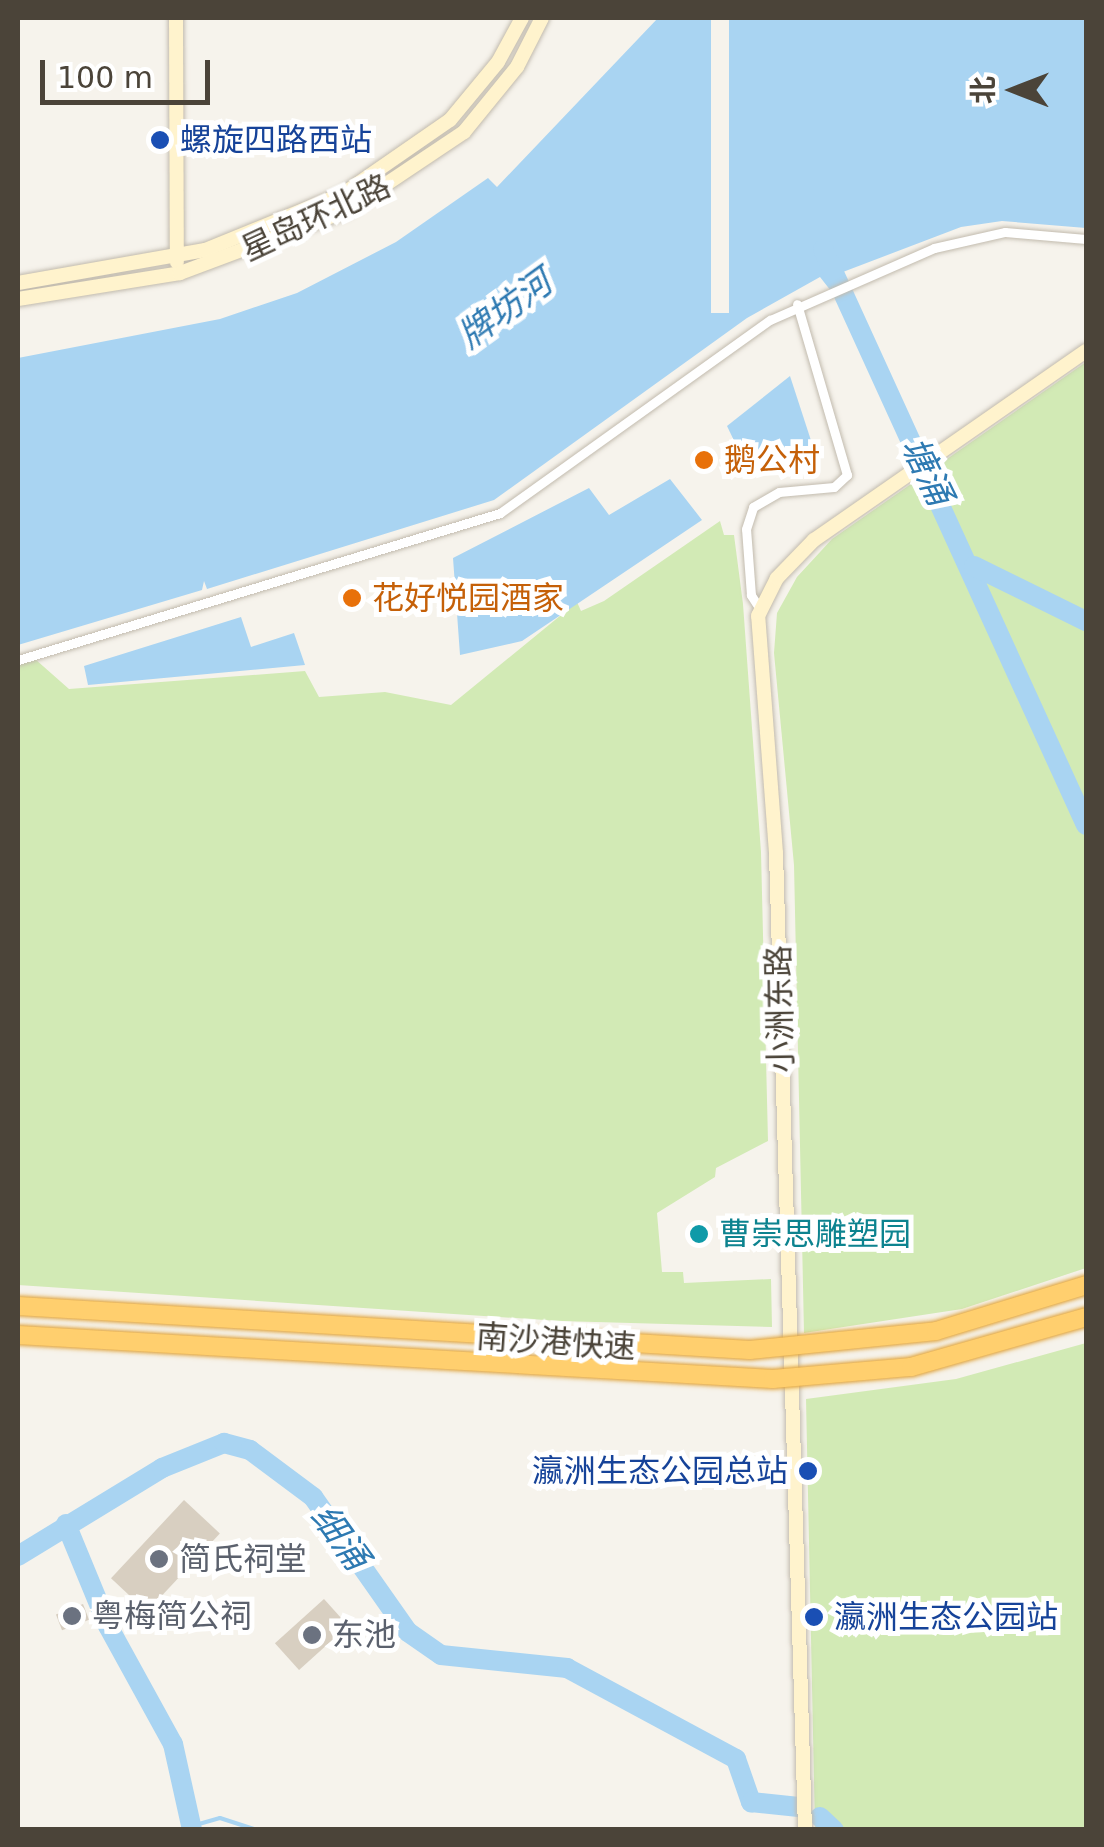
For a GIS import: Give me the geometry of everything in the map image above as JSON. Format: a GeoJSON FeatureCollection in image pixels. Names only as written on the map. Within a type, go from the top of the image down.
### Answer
{"type":"FeatureCollection","features":[{"type":"Feature","properties":{"kind":"highway","name":"南沙港快速"},"geometry":{"type":"LineString","coordinates":[[18,1306],[750,1350],[918,1335],[1086,1285]]}},
{"type":"Feature","properties":{"kind":"highway","name":"南沙港快速"},"geometry":{"type":"LineString","coordinates":[[18,1335],[773,1379],[928,1363],[1086,1317]]}},
{"type":"Feature","properties":{"kind":"main road"},"geometry":{"type":"LineString","coordinates":[[176,18],[176,257],[180,272]]}},
{"type":"Feature","properties":{"kind":"main road","name":"星岛环北路"},"geometry":{"type":"LineString","coordinates":[[18,299],[180,272],[315,226],[422,166],[501,90],[542,18]]}},
{"type":"Feature","properties":{"kind":"main road","name":"星岛环北路"},"geometry":{"type":"LineString","coordinates":[[18,283],[176,257],[304,212],[400,160],[450,120],[520,19]]}},
{"type":"Feature","properties":{"kind":"main road"},"geometry":{"type":"LineString","coordinates":[[760,608],[802,550],[1086,351]]}},
{"type":"Feature","properties":{"kind":"main road","name":"小洲东路"},"geometry":{"type":"LineString","coordinates":[[760,608],[777,871],[805,1826]]}},
{"type":"Feature","properties":{"kind":"street"},"geometry":{"type":"LineString","coordinates":[[18,660],[500,513],[797,304],[823,292],[977,236],[1086,239]]}},
{"type":"Feature","properties":{"kind":"street"},"geometry":{"type":"LineString","coordinates":[[760,608],[747,544],[753,507],[778,492],[834,487],[847,475],[797,304]]}},
{"type":"Feature","properties":{"kind":"green space"},"geometry":{"type":"Polygon","coordinates":[[[1086,362],[1086,1268],[962,1309],[804,1333],[794,865],[774,653],[777,613],[797,577],[832,539],[1086,362]]]}},
{"type":"Feature","properties":{"kind":"green space"},"geometry":{"type":"Polygon","coordinates":[[[720,521],[724,535],[734,535],[743,604],[761,852],[768,1141],[716,1168],[715,1177],[657,1213],[662,1272],[683,1272],[684,1283],[771,1279],[772,1327],[560,1321],[18,1285],[18,664],[35,659],[69,689],[305,671],[319,697],[385,692],[451,705],[577,602],[581,611],[604,601],[720,521]]]}},
{"type":"Feature","properties":{"kind":"green space"},"geometry":{"type":"Polygon","coordinates":[[[1086,1343],[1086,1829],[815,1829],[806,1399],[956,1379],[1086,1343]]]}},
{"type":"Feature","properties":{"kind":"water","name":"牌坊河"},"geometry":{"type":"Polygon","coordinates":[[[658,18],[1086,18],[1086,228],[1002,221],[961,227],[835,275],[838,300],[820,277],[747,318],[494,500],[207,589],[204,581],[202,590],[18,645],[18,358],[220,319],[297,293],[396,242],[488,178],[497,187],[658,18]]]}},
{"type":"Feature","properties":{"kind":"water"},"geometry":{"type":"Polygon","coordinates":[[[790,376],[818,462],[750,474],[727,426],[790,376]]]}},
{"type":"Feature","properties":{"kind":"water"},"geometry":{"type":"Polygon","coordinates":[[[670,479],[702,520],[522,641],[460,655],[453,558],[589,488],[609,515],[670,479]]]}},
{"type":"Feature","properties":{"kind":"water"},"geometry":{"type":"Polygon","coordinates":[[[241,617],[251,647],[294,633],[305,665],[88,685],[84,666],[241,617]]]}},
{"type":"Feature","properties":{"kind":"pier"},"geometry":{"type":"Polygon","coordinates":[[[711,18],[729,18],[729,313],[711,313],[711,18]]]}},
{"type":"Feature","properties":{"kind":"building","name":"简氏祠堂"},"geometry":{"type":"Polygon","coordinates":[[[184,1500],[220,1533],[147,1612],[111,1578],[184,1500]]]}},
{"type":"Feature","properties":{"kind":"building","name":"东池"},"geometry":{"type":"Polygon","coordinates":[[[324,1599],[348,1626],[299,1670],[275,1643],[324,1599]]]}},
{"type":"Feature","properties":{"kind":"building","name":"粤梅简公祠"},"geometry":{"type":"Polygon","coordinates":[[[83,1604],[89,1620],[62,1630],[56,1614],[83,1604]]]}},
{"type":"Feature","properties":{"kind":"waterway","name":"塘涌"},"geometry":{"type":"LineString","coordinates":[[823,249],[1086,825]]}},
{"type":"Feature","properties":{"kind":"waterway"},"geometry":{"type":"LineString","coordinates":[[974,566],[1086,621]]}},
{"type":"Feature","properties":{"kind":"waterway","name":"细涌"},"geometry":{"type":"LineString","coordinates":[[18,1556],[162,1468],[224,1443],[250,1450],[313,1497],[408,1632],[441,1655],[567,1668],[736,1759],[751,1802],[799,1807]]}},
{"type":"Feature","properties":{"kind":"waterway"},"geometry":{"type":"LineString","coordinates":[[66,1524],[108,1626],[173,1744],[192,1830]]}},
{"type":"Feature","properties":{"kind":"waterway","name":"细涌"},"geometry":{"type":"LineString","coordinates":[[820,1817],[834,1830]]}},
{"type":"Feature","properties":{"kind":"waterway"},"geometry":{"type":"LineString","coordinates":[[192,1826],[220,1818],[256,1830]]}},
{"type":"Feature","properties":{"kind":"place","name":"螺旋四路西站"},"geometry":{"type":"Point","coordinates":[160,140]}},
{"type":"Feature","properties":{"kind":"place","name":"鹅公村"},"geometry":{"type":"Point","coordinates":[704,460]}},
{"type":"Feature","properties":{"kind":"place","name":"花好悦园酒家"},"geometry":{"type":"Point","coordinates":[352,598]}},
{"type":"Feature","properties":{"kind":"place","name":"曹崇思雕塑园"},"geometry":{"type":"Point","coordinates":[699,1234]}},
{"type":"Feature","properties":{"kind":"place","name":"瀛洲生态公园总站"},"geometry":{"type":"Point","coordinates":[808,1471]}},
{"type":"Feature","properties":{"kind":"place","name":"简氏祠堂"},"geometry":{"type":"Point","coordinates":[159,1559]}},
{"type":"Feature","properties":{"kind":"place","name":"粤梅简公祠"},"geometry":{"type":"Point","coordinates":[72,1616]}},
{"type":"Feature","properties":{"kind":"place","name":"瀛洲生态公园站"},"geometry":{"type":"Point","coordinates":[814,1617]}},
{"type":"Feature","properties":{"kind":"place","name":"东池"},"geometry":{"type":"Point","coordinates":[312,1635]}}]}
